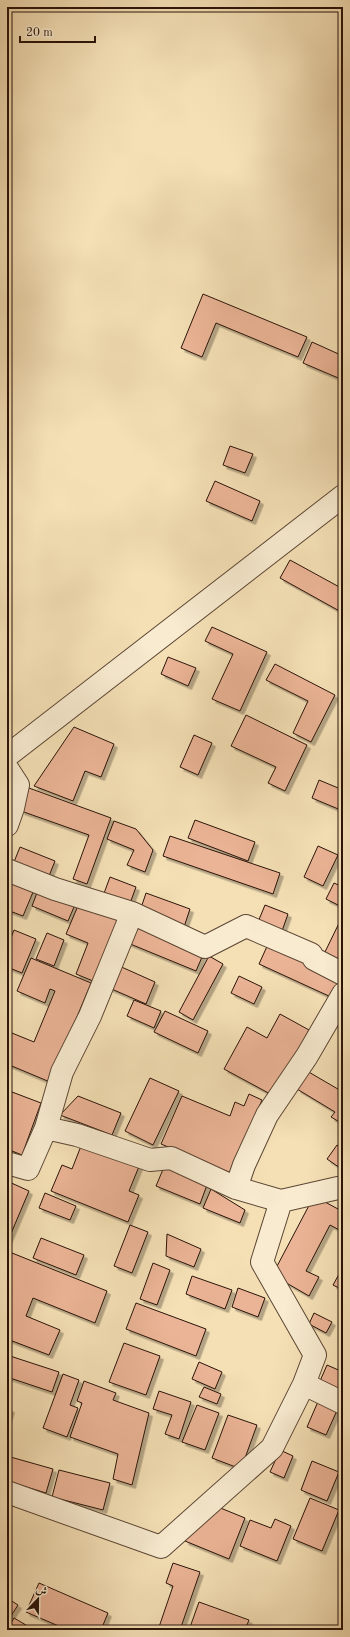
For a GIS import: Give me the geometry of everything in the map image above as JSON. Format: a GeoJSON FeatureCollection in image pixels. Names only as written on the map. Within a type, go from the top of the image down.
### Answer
{"type":"FeatureCollection","features":[{"type":"Feature","properties":{"kind":"street"},"geometry":{"type":"LineString","coordinates":[[7,756],[343,496]]}},
{"type":"Feature","properties":{"kind":"street"},"geometry":{"type":"LineString","coordinates":[[7,768],[18,785],[13,808],[7,825]]}},
{"type":"Feature","properties":{"kind":"street"},"geometry":{"type":"LineString","coordinates":[[7,870],[54,889],[132,913],[205,947],[246,926],[310,954],[314,959],[343,974]]}},
{"type":"Feature","properties":{"kind":"street"},"geometry":{"type":"LineString","coordinates":[[7,1163],[28,1169],[46,1128],[62,1072],[90,1016],[132,913]]}},
{"type":"Feature","properties":{"kind":"street"},"geometry":{"type":"LineString","coordinates":[[236,1188],[244,1165],[267,1115],[306,1056],[343,994]]}},
{"type":"Feature","properties":{"kind":"street"},"geometry":{"type":"LineString","coordinates":[[46,1128],[77,1134],[150,1160],[170,1158],[236,1188],[281,1201],[338,1188],[343,1189]]}},
{"type":"Feature","properties":{"kind":"street"},"geometry":{"type":"LineString","coordinates":[[7,1492],[161,1547],[272,1448],[304,1384],[315,1355],[262,1262],[281,1201]]}},
{"type":"Feature","properties":{"kind":"street"},"geometry":{"type":"LineString","coordinates":[[304,1384],[343,1403]]}},
{"type":"Feature","properties":{"kind":"building"},"geometry":{"type":"Polygon","coordinates":[[[203,294],[307,337],[298,357],[216,323],[202,357],[181,348],[203,294]]]}},
{"type":"Feature","properties":{"kind":"building"},"geometry":{"type":"Polygon","coordinates":[[[312,342],[343,356],[343,380],[303,363],[312,342]]]}},
{"type":"Feature","properties":{"kind":"building"},"geometry":{"type":"Polygon","coordinates":[[[230,446],[253,454],[245,473],[223,465],[230,446]]]}},
{"type":"Feature","properties":{"kind":"building"},"geometry":{"type":"Polygon","coordinates":[[[343,451],[343,460],[339,454],[343,451]]]}},
{"type":"Feature","properties":{"kind":"building"},"geometry":{"type":"Polygon","coordinates":[[[215,481],[260,501],[252,521],[206,501],[215,481]]]}},
{"type":"Feature","properties":{"kind":"building"},"geometry":{"type":"Polygon","coordinates":[[[290,560],[343,589],[343,613],[280,578],[290,560]]]}},
{"type":"Feature","properties":{"kind":"building"},"geometry":{"type":"Polygon","coordinates":[[[212,627],[267,652],[240,711],[212,699],[233,654],[205,641],[212,627]]]}},
{"type":"Feature","properties":{"kind":"building"},"geometry":{"type":"Polygon","coordinates":[[[168,657],[196,668],[188,686],[161,674],[168,657]]]}},
{"type":"Feature","properties":{"kind":"building"},"geometry":{"type":"Polygon","coordinates":[[[275,664],[335,695],[311,742],[293,733],[308,701],[266,680],[275,664]]]}},
{"type":"Feature","properties":{"kind":"building"},"geometry":{"type":"Polygon","coordinates":[[[246,715],[307,745],[285,791],[268,783],[276,767],[231,746],[246,715]]]}},
{"type":"Feature","properties":{"kind":"building"},"geometry":{"type":"Polygon","coordinates":[[[74,727],[114,744],[101,777],[85,771],[73,801],[34,786],[74,727]]]}},
{"type":"Feature","properties":{"kind":"building"},"geometry":{"type":"Polygon","coordinates":[[[194,735],[212,743],[198,775],[180,767],[194,735]]]}},
{"type":"Feature","properties":{"kind":"building"},"geometry":{"type":"Polygon","coordinates":[[[319,780],[343,790],[343,811],[312,798],[319,780]]]}},
{"type":"Feature","properties":{"kind":"building"},"geometry":{"type":"Polygon","coordinates":[[[29,788],[111,818],[87,884],[73,879],[89,835],[21,811],[29,788]]]}},
{"type":"Feature","properties":{"kind":"building"},"geometry":{"type":"Polygon","coordinates":[[[195,820],[255,842],[248,861],[188,838],[195,820]]]}},
{"type":"Feature","properties":{"kind":"building"},"geometry":{"type":"Polygon","coordinates":[[[114,821],[136,829],[153,850],[145,872],[127,865],[134,850],[107,839],[114,821]]]}},
{"type":"Feature","properties":{"kind":"building"},"geometry":{"type":"Polygon","coordinates":[[[170,836],[280,873],[273,894],[163,856],[170,836]]]}},
{"type":"Feature","properties":{"kind":"building"},"geometry":{"type":"Polygon","coordinates":[[[318,846],[338,855],[323,886],[304,877],[318,846]]]}},
{"type":"Feature","properties":{"kind":"building"},"geometry":{"type":"Polygon","coordinates":[[[20,847],[55,861],[49,876],[14,862],[20,847]]]}},
{"type":"Feature","properties":{"kind":"building"},"geometry":{"type":"Polygon","coordinates":[[[7,873],[36,885],[23,916],[7,910],[7,873]]]}},
{"type":"Feature","properties":{"kind":"building"},"geometry":{"type":"Polygon","coordinates":[[[110,877],[136,887],[129,906],[103,896],[110,877]]]}},
{"type":"Feature","properties":{"kind":"building"},"geometry":{"type":"Polygon","coordinates":[[[334,883],[343,887],[342,907],[326,899],[334,883]]]}},
{"type":"Feature","properties":{"kind":"building"},"geometry":{"type":"Polygon","coordinates":[[[40,885],[77,900],[68,921],[32,906],[40,885]]]}},
{"type":"Feature","properties":{"kind":"building"},"geometry":{"type":"Polygon","coordinates":[[[146,893],[190,909],[184,927],[140,911],[146,893]]]}},
{"type":"Feature","properties":{"kind":"building"},"geometry":{"type":"Polygon","coordinates":[[[80,901],[119,917],[93,981],[76,974],[88,943],[66,934],[80,901]]]}},
{"type":"Feature","properties":{"kind":"building"},"geometry":{"type":"Polygon","coordinates":[[[265,905],[288,914],[282,931],[258,922],[265,905]]]}},
{"type":"Feature","properties":{"kind":"building"},"geometry":{"type":"Polygon","coordinates":[[[343,915],[343,963],[324,954],[343,915]]]}},
{"type":"Feature","properties":{"kind":"building"},"geometry":{"type":"Polygon","coordinates":[[[132,920],[205,950],[196,971],[123,941],[132,920]]]}},
{"type":"Feature","properties":{"kind":"building"},"geometry":{"type":"Polygon","coordinates":[[[14,930],[36,939],[22,973],[7,967],[7,943],[9,943],[14,930]]]}},
{"type":"Feature","properties":{"kind":"building"},"geometry":{"type":"Polygon","coordinates":[[[47,933],[64,940],[54,966],[36,959],[47,933]]]}},
{"type":"Feature","properties":{"kind":"building"},"geometry":{"type":"Polygon","coordinates":[[[269,942],[341,975],[331,997],[259,964],[269,942]]]}},
{"type":"Feature","properties":{"kind":"building"},"geometry":{"type":"Polygon","coordinates":[[[209,956],[223,964],[193,1020],[179,1012],[209,956]]]}},
{"type":"Feature","properties":{"kind":"building"},"geometry":{"type":"Polygon","coordinates":[[[31,958],[91,983],[50,1082],[7,1064],[7,1031],[34,1042],[55,991],[50,989],[45,1003],[17,991],[31,958]]]}},
{"type":"Feature","properties":{"kind":"building"},"geometry":{"type":"Polygon","coordinates":[[[117,965],[155,982],[146,1004],[107,987],[117,965]]]}},
{"type":"Feature","properties":{"kind":"building"},"geometry":{"type":"Polygon","coordinates":[[[239,976],[262,987],[254,1004],[231,993],[239,976]]]}},
{"type":"Feature","properties":{"kind":"building"},"geometry":{"type":"Polygon","coordinates":[[[134,1000],[161,1011],[154,1028],[127,1016],[134,1000]]]}},
{"type":"Feature","properties":{"kind":"building"},"geometry":{"type":"Polygon","coordinates":[[[165,1011],[208,1031],[198,1053],[154,1032],[165,1011]]]}},
{"type":"Feature","properties":{"kind":"building"},"geometry":{"type":"Polygon","coordinates":[[[280,1014],[309,1030],[274,1096],[224,1069],[247,1027],[267,1038],[280,1014]]]}},
{"type":"Feature","properties":{"kind":"building"},"geometry":{"type":"Polygon","coordinates":[[[307,1071],[343,1092],[343,1124],[331,1117],[335,1112],[297,1089],[307,1071]]]}},
{"type":"Feature","properties":{"kind":"building"},"geometry":{"type":"Polygon","coordinates":[[[150,1078],[179,1091],[153,1145],[125,1131],[150,1078]]]}},
{"type":"Feature","properties":{"kind":"building"},"geometry":{"type":"Polygon","coordinates":[[[12,1092],[41,1103],[22,1155],[7,1149],[7,1106],[12,1092]]]}},
{"type":"Feature","properties":{"kind":"building"},"geometry":{"type":"Polygon","coordinates":[[[249,1094],[262,1100],[231,1173],[161,1144],[182,1096],[230,1116],[235,1102],[244,1106],[249,1094]]]}},
{"type":"Feature","properties":{"kind":"building"},"geometry":{"type":"Polygon","coordinates":[[[78,1096],[121,1113],[112,1135],[60,1115],[78,1096]]]}},
{"type":"Feature","properties":{"kind":"building"},"geometry":{"type":"Polygon","coordinates":[[[83,1141],[140,1164],[129,1191],[139,1195],[128,1222],[51,1191],[62,1165],[72,1169],[83,1141]]]}},
{"type":"Feature","properties":{"kind":"building"},"geometry":{"type":"Polygon","coordinates":[[[337,1145],[343,1149],[343,1170],[327,1159],[337,1145]]]}},
{"type":"Feature","properties":{"kind":"building"},"geometry":{"type":"Polygon","coordinates":[[[164,1167],[207,1185],[200,1204],[156,1186],[164,1167]]]}},
{"type":"Feature","properties":{"kind":"building"},"geometry":{"type":"Polygon","coordinates":[[[7,1181],[29,1191],[7,1243],[7,1181]]]}},
{"type":"Feature","properties":{"kind":"building"},"geometry":{"type":"Polygon","coordinates":[[[211,1189],[245,1210],[240,1223],[203,1208],[211,1189]]]}},
{"type":"Feature","properties":{"kind":"building"},"geometry":{"type":"Polygon","coordinates":[[[45,1193],[76,1206],[70,1220],[39,1208],[45,1193]]]}},
{"type":"Feature","properties":{"kind":"building"},"geometry":{"type":"Polygon","coordinates":[[[314,1196],[338,1209],[343,1201],[343,1232],[330,1225],[306,1271],[319,1277],[309,1296],[283,1281],[275,1270],[314,1196]]]}},
{"type":"Feature","properties":{"kind":"building"},"geometry":{"type":"Polygon","coordinates":[[[130,1225],[148,1232],[132,1273],[114,1266],[130,1225]]]}},
{"type":"Feature","properties":{"kind":"building"},"geometry":{"type":"Polygon","coordinates":[[[167,1234],[201,1249],[194,1267],[166,1256],[167,1234]]]}},
{"type":"Feature","properties":{"kind":"building"},"geometry":{"type":"Polygon","coordinates":[[[41,1238],[84,1255],[76,1275],[33,1258],[41,1238]]]}},
{"type":"Feature","properties":{"kind":"building"},"geometry":{"type":"Polygon","coordinates":[[[7,1251],[107,1291],[95,1323],[33,1298],[26,1316],[60,1330],[49,1355],[7,1339],[7,1251]]]}},
{"type":"Feature","properties":{"kind":"building"},"geometry":{"type":"Polygon","coordinates":[[[153,1263],[170,1270],[157,1305],[140,1299],[153,1263]]]}},
{"type":"Feature","properties":{"kind":"building"},"geometry":{"type":"Polygon","coordinates":[[[343,1267],[343,1290],[333,1285],[343,1267]]]}},
{"type":"Feature","properties":{"kind":"building"},"geometry":{"type":"Polygon","coordinates":[[[192,1276],[232,1290],[225,1309],[186,1294],[192,1276]]]}},
{"type":"Feature","properties":{"kind":"building"},"geometry":{"type":"Polygon","coordinates":[[[238,1288],[265,1298],[258,1317],[232,1307],[238,1288]]]}},
{"type":"Feature","properties":{"kind":"building"},"geometry":{"type":"Polygon","coordinates":[[[136,1303],[206,1329],[196,1356],[126,1329],[136,1303]]]}},
{"type":"Feature","properties":{"kind":"building"},"geometry":{"type":"Polygon","coordinates":[[[314,1313],[332,1322],[326,1333],[309,1324],[314,1313]]]}},
{"type":"Feature","properties":{"kind":"building"},"geometry":{"type":"Polygon","coordinates":[[[124,1343],[160,1356],[146,1395],[109,1382],[124,1343]]]}},
{"type":"Feature","properties":{"kind":"building"},"geometry":{"type":"Polygon","coordinates":[[[7,1355],[59,1372],[52,1392],[7,1377],[7,1355]]]}},
{"type":"Feature","properties":{"kind":"building"},"geometry":{"type":"Polygon","coordinates":[[[199,1362],[222,1372],[215,1389],[192,1379],[199,1362]]]}},
{"type":"Feature","properties":{"kind":"building"},"geometry":{"type":"Polygon","coordinates":[[[327,1365],[343,1372],[343,1392],[320,1381],[327,1365]]]}},
{"type":"Feature","properties":{"kind":"building"},"geometry":{"type":"Polygon","coordinates":[[[63,1374],[79,1380],[70,1405],[78,1408],[67,1437],[43,1428],[63,1374]]]}},
{"type":"Feature","properties":{"kind":"building"},"geometry":{"type":"Polygon","coordinates":[[[84,1381],[116,1393],[113,1400],[149,1413],[132,1485],[113,1479],[118,1454],[70,1437],[82,1403],[77,1401],[84,1381]]]}},
{"type":"Feature","properties":{"kind":"building"},"geometry":{"type":"Polygon","coordinates":[[[204,1387],[221,1394],[217,1404],[199,1397],[204,1387]]]}},
{"type":"Feature","properties":{"kind":"building"},"geometry":{"type":"Polygon","coordinates":[[[159,1391],[191,1402],[179,1439],[165,1434],[172,1415],[153,1409],[159,1391]]]}},
{"type":"Feature","properties":{"kind":"building"},"geometry":{"type":"Polygon","coordinates":[[[320,1397],[339,1406],[326,1435],[307,1427],[320,1397]]]}},
{"type":"Feature","properties":{"kind":"building"},"geometry":{"type":"Polygon","coordinates":[[[197,1405],[219,1413],[205,1450],[182,1442],[197,1405]]]}},
{"type":"Feature","properties":{"kind":"building"},"geometry":{"type":"Polygon","coordinates":[[[7,1408],[11,1409],[7,1422],[7,1408]]]}},
{"type":"Feature","properties":{"kind":"building"},"geometry":{"type":"Polygon","coordinates":[[[228,1415],[257,1425],[241,1469],[212,1458],[228,1415]]]}},
{"type":"Feature","properties":{"kind":"building"},"geometry":{"type":"Polygon","coordinates":[[[280,1450],[293,1456],[284,1478],[270,1472],[280,1450]]]}},
{"type":"Feature","properties":{"kind":"building"},"geometry":{"type":"Polygon","coordinates":[[[7,1456],[53,1469],[46,1493],[7,1481],[7,1456]]]}},
{"type":"Feature","properties":{"kind":"building"},"geometry":{"type":"Polygon","coordinates":[[[312,1461],[339,1472],[327,1501],[301,1490],[312,1461]]]}},
{"type":"Feature","properties":{"kind":"building"},"geometry":{"type":"Polygon","coordinates":[[[59,1470],[110,1483],[103,1510],[52,1497],[59,1470]]]}},
{"type":"Feature","properties":{"kind":"building"},"geometry":{"type":"Polygon","coordinates":[[[310,1498],[339,1510],[322,1551],[293,1539],[310,1498]]]}},
{"type":"Feature","properties":{"kind":"building"},"geometry":{"type":"Polygon","coordinates":[[[218,1507],[245,1518],[229,1559],[185,1541],[187,1534],[218,1507]]]}},
{"type":"Feature","properties":{"kind":"building"},"geometry":{"type":"Polygon","coordinates":[[[275,1519],[291,1526],[277,1561],[240,1546],[250,1520],[271,1528],[275,1519]]]}},
{"type":"Feature","properties":{"kind":"building"},"geometry":{"type":"Polygon","coordinates":[[[173,1563],[200,1572],[180,1630],[158,1630],[173,1586],[166,1583],[173,1563]]]}},
{"type":"Feature","properties":{"kind":"building"},"geometry":{"type":"Polygon","coordinates":[[[39,1583],[108,1613],[101,1630],[68,1630],[26,1612],[39,1583]]]}},
{"type":"Feature","properties":{"kind":"building"},"geometry":{"type":"Polygon","coordinates":[[[7,1598],[18,1605],[7,1622],[7,1598]]]}},
{"type":"Feature","properties":{"kind":"building"},"geometry":{"type":"Polygon","coordinates":[[[199,1602],[249,1620],[245,1630],[189,1630],[199,1602]]]}},
{"type":"Feature","properties":{"kind":"building"},"geometry":{"type":"Polygon","coordinates":[[[14,1618],[31,1628],[30,1630],[7,1630],[14,1618]]]}}]}
